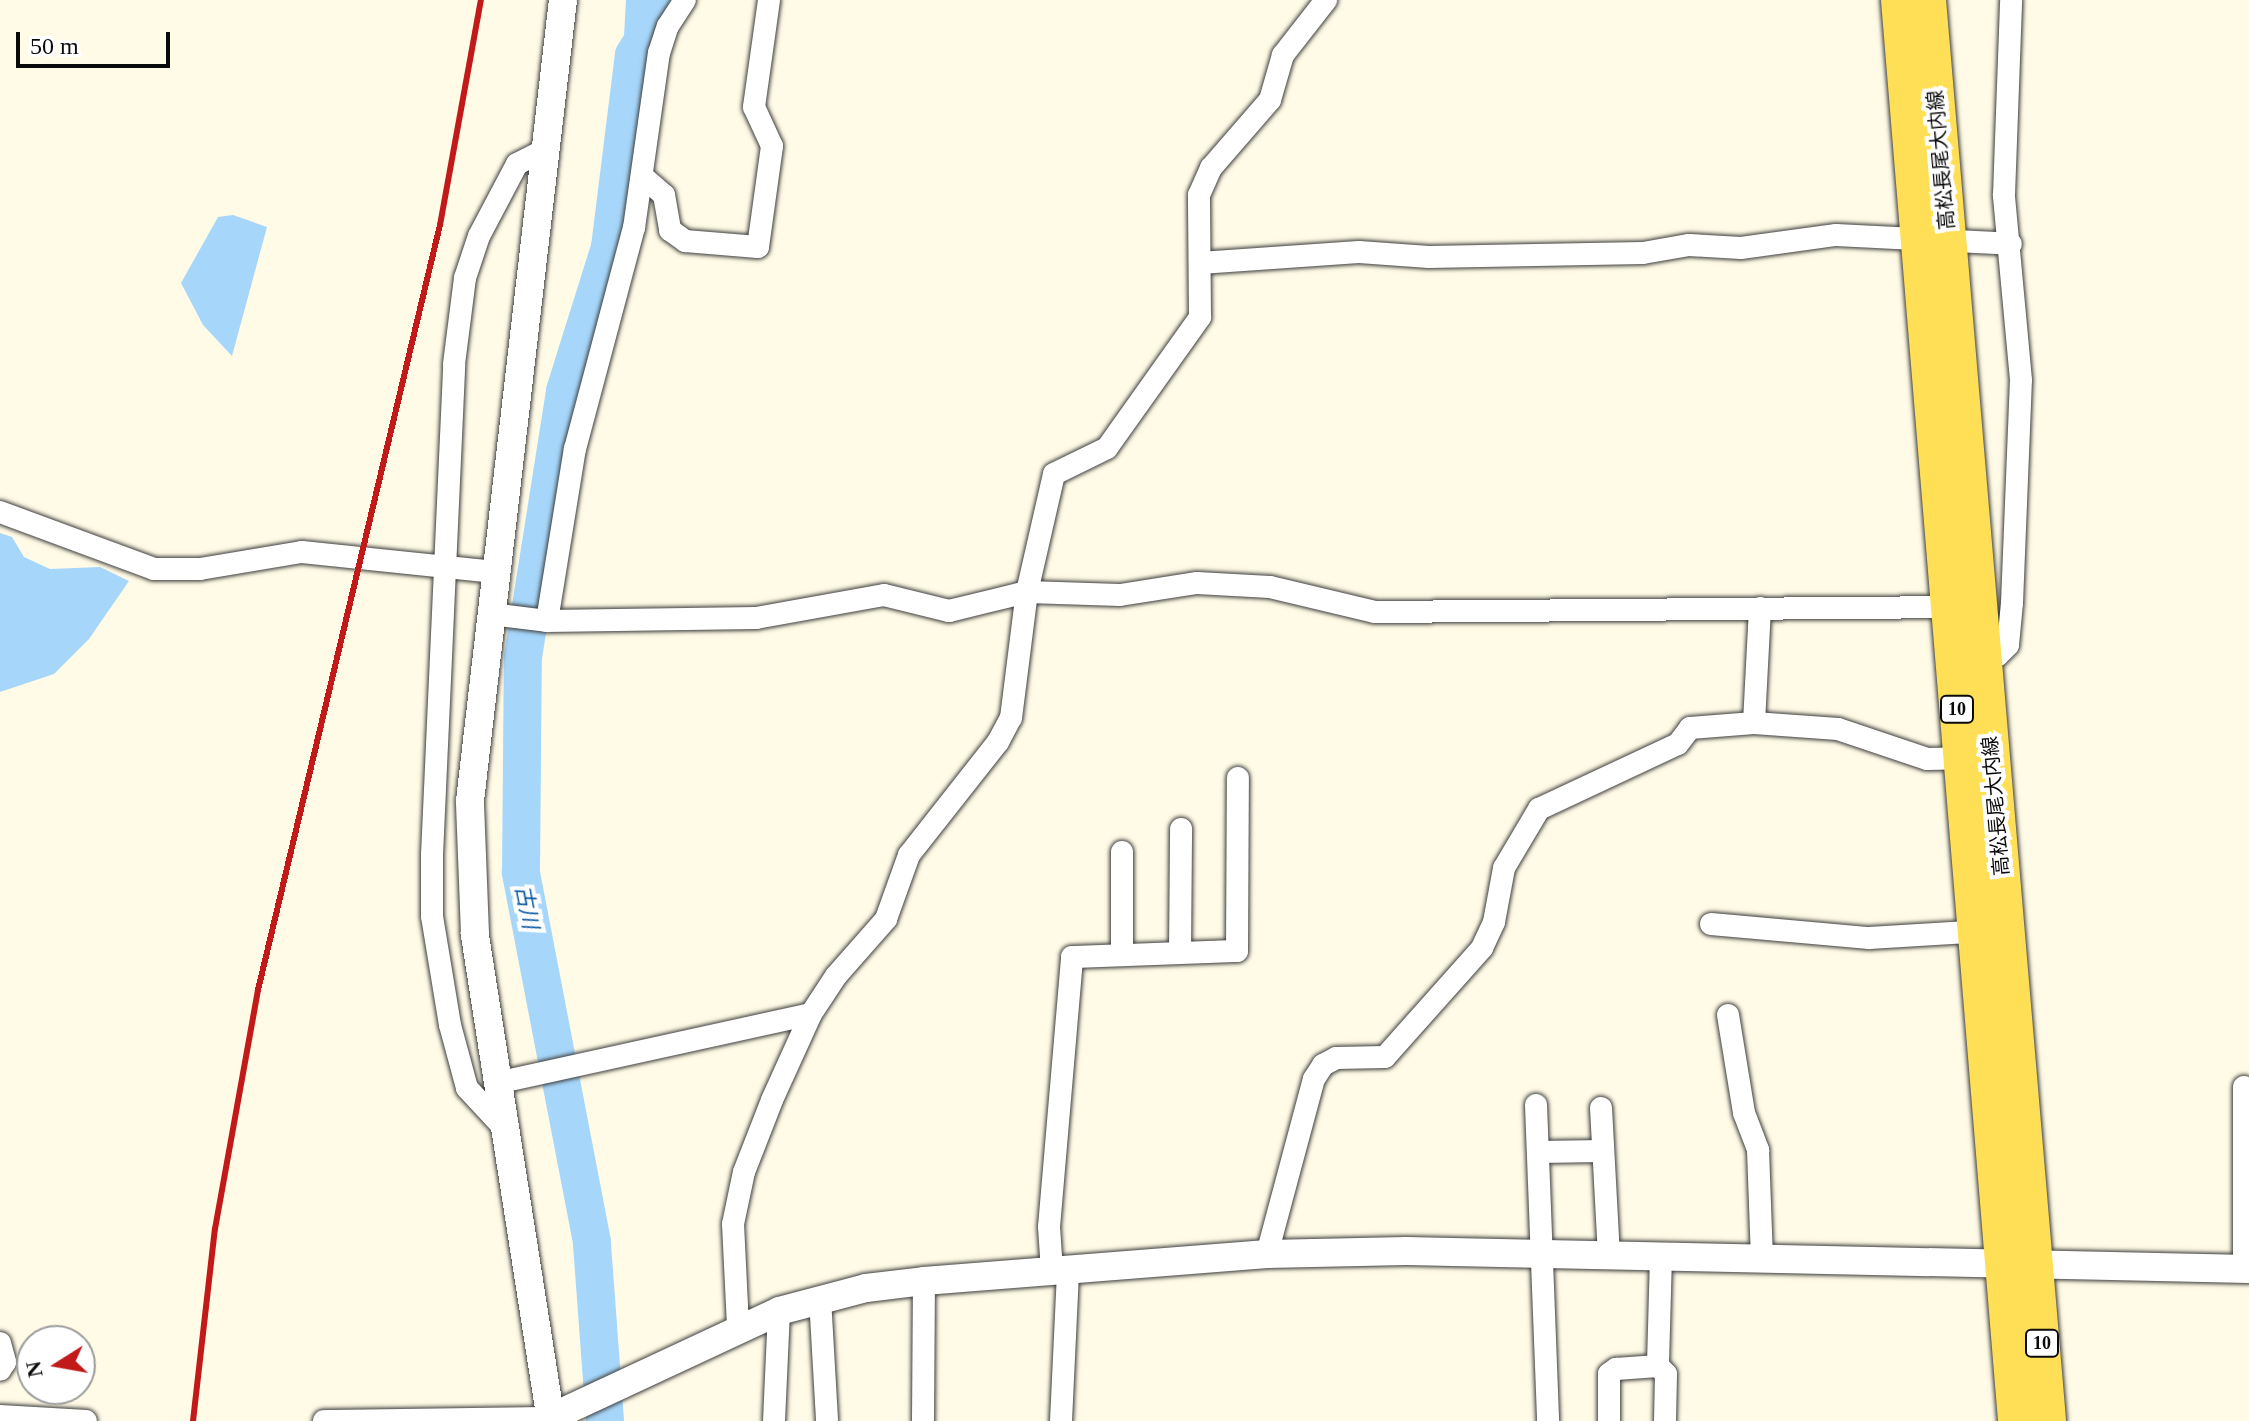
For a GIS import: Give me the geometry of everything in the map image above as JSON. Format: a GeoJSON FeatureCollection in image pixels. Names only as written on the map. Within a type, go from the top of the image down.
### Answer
{"type":"FeatureCollection","features":[{"type":"Feature","properties":{"kind":"main road","name":"高松長尾大内線"},"geometry":{"type":"LineString","coordinates":[[1899,0],[1933,238]]}},
{"type":"Feature","properties":{"kind":"main road","name":"高松長尾大内線"},"geometry":{"type":"LineString","coordinates":[[1928,0],[1933,238],[1963,607],[2020,1265],[2048,1421]]}},
{"type":"Feature","properties":{"kind":"main road","name":"高松長尾大内線"},"geometry":{"type":"LineString","coordinates":[[1963,607],[1983,657],[1976,758]]}},
{"type":"Feature","properties":{"kind":"main road","name":"高松長尾大内線"},"geometry":{"type":"LineString","coordinates":[[2016,1421],[2020,1265]]}},
{"type":"Feature","properties":{"kind":"street"},"geometry":{"type":"LineString","coordinates":[[550,1420],[497,1083],[470,867],[470,801],[501,616],[495,572],[563,0]]}},
{"type":"Feature","properties":{"kind":"street"},"geometry":{"type":"LineString","coordinates":[[544,620],[575,449],[634,228],[659,53],[668,26],[685,0]]}},
{"type":"Feature","properties":{"kind":"street"},"geometry":{"type":"LineString","coordinates":[[642,176],[664,195],[670,230],[685,241],[758,247],[772,146],[754,107],[769,0]]}},
{"type":"Feature","properties":{"kind":"street"},"geometry":{"type":"LineString","coordinates":[[738,1326],[733,1224],[744,1172],[811,1014],[836,976],[886,919],[909,855],[1011,718],[1027,592],[1054,474],[1107,448],[1200,317],[1199,195],[1211,168],[1270,100],[1283,55],[1326,0]]}},
{"type":"Feature","properties":{"kind":"street"},"geometry":{"type":"LineString","coordinates":[[1983,657],[1998,655],[2008,645],[2012,603],[2021,380],[2011,244],[2004,195],[2011,0]]}},
{"type":"Feature","properties":{"kind":"street"},"geometry":{"type":"LineString","coordinates":[[505,1129],[467,1088],[450,1025],[432,916],[445,567],[454,364],[465,278],[479,236],[517,164],[545,150]]}},
{"type":"Feature","properties":{"kind":"street"},"geometry":{"type":"LineString","coordinates":[[1200,263],[1340,252],[1429,257],[1643,253],[1689,245],[1741,248],[1806,236],[1933,238],[2011,244]]}},
{"type":"Feature","properties":{"kind":"street"},"geometry":{"type":"LineString","coordinates":[[0,512],[154,569],[200,569],[281,551],[495,572]]}},
{"type":"Feature","properties":{"kind":"street"},"geometry":{"type":"LineString","coordinates":[[501,616],[544,620],[756,618],[884,595],[949,611],[1027,592],[1120,595],[1197,583],[1270,587],[1375,612],[1963,607]]}},
{"type":"Feature","properties":{"kind":"street"},"geometry":{"type":"LineString","coordinates":[[1754,723],[1760,608]]}},
{"type":"Feature","properties":{"kind":"street"},"geometry":{"type":"LineString","coordinates":[[1267,1254],[1314,1079],[1323,1065],[1336,1058],[1385,1057],[1482,948],[1494,922],[1504,868],[1539,809],[1678,744],[1690,728],[1754,723],[1838,729],[1918,757],[1976,758]]}},
{"type":"Feature","properties":{"kind":"street"},"geometry":{"type":"LineString","coordinates":[[1061,1421],[1060,1271],[1049,1227],[1072,957],[1237,951],[1238,778]]}},
{"type":"Feature","properties":{"kind":"street"},"geometry":{"type":"LineString","coordinates":[[1180,953],[1181,829]]}},
{"type":"Feature","properties":{"kind":"street"},"geometry":{"type":"LineString","coordinates":[[1122,852],[1122,955]]}},
{"type":"Feature","properties":{"kind":"street"},"geometry":{"type":"LineString","coordinates":[[1711,924],[1869,938],[1991,930]]}},
{"type":"Feature","properties":{"kind":"street"},"geometry":{"type":"LineString","coordinates":[[497,1083],[811,1014]]}},
{"type":"Feature","properties":{"kind":"street"},"geometry":{"type":"LineString","coordinates":[[1728,1015],[1744,1113],[1758,1150],[1762,1259]]}},
{"type":"Feature","properties":{"kind":"street"},"geometry":{"type":"LineString","coordinates":[[324,1421],[550,1420],[738,1326],[820,1298],[924,1281],[1267,1254],[1544,1254],[2247,1269],[2244,1087]]}},
{"type":"Feature","properties":{"kind":"street"},"geometry":{"type":"LineString","coordinates":[[1536,1105],[1548,1421]]}},
{"type":"Feature","properties":{"kind":"street"},"geometry":{"type":"LineString","coordinates":[[1601,1108],[1609,1255]]}},
{"type":"Feature","properties":{"kind":"street"},"geometry":{"type":"LineString","coordinates":[[1538,1152],[1603,1151]]}},
{"type":"Feature","properties":{"kind":"street"},"geometry":{"type":"LineString","coordinates":[[1661,1256],[1658,1366],[1666,1374],[1665,1421]]}},
{"type":"Feature","properties":{"kind":"street"},"geometry":{"type":"LineString","coordinates":[[923,1421],[924,1281]]}},
{"type":"Feature","properties":{"kind":"street"},"geometry":{"type":"LineString","coordinates":[[820,1298],[827,1421]]}},
{"type":"Feature","properties":{"kind":"street"},"geometry":{"type":"LineString","coordinates":[[774,1421],[779,1311]]}},
{"type":"Feature","properties":{"kind":"street"},"geometry":{"type":"LineString","coordinates":[[0,1343],[5,1362],[0,1370]]}},
{"type":"Feature","properties":{"kind":"street"},"geometry":{"type":"LineString","coordinates":[[1609,1421],[1609,1374],[1616,1369],[1658,1366]]}},
{"type":"Feature","properties":{"kind":"street"},"geometry":{"type":"LineString","coordinates":[[0,1416],[86,1421]]}},
{"type":"Feature","properties":{"kind":"water"},"geometry":{"type":"Polygon","coordinates":[[[233,215],[267,227],[232,356],[203,325],[181,283],[218,217],[233,215]]]}},
{"type":"Feature","properties":{"kind":"water"},"geometry":{"type":"Polygon","coordinates":[[[0,533],[12,537],[24,557],[50,569],[100,567],[129,581],[89,639],[54,674],[0,692],[0,533]]]}},
{"type":"Feature","properties":{"kind":"waterway"},"geometry":{"type":"LineString","coordinates":[[634,55],[637,0]]}},
{"type":"Feature","properties":{"kind":"waterway","name":"古川"},"geometry":{"type":"LineString","coordinates":[[605,1421],[592,1242],[521,872],[523,657],[565,391],[610,247],[634,55],[668,0]]}},
{"type":"Feature","properties":{"kind":"railway"},"geometry":{"type":"LineString","coordinates":[[193,1421],[215,1229],[258,990],[440,225],[481,0]]}}]}
